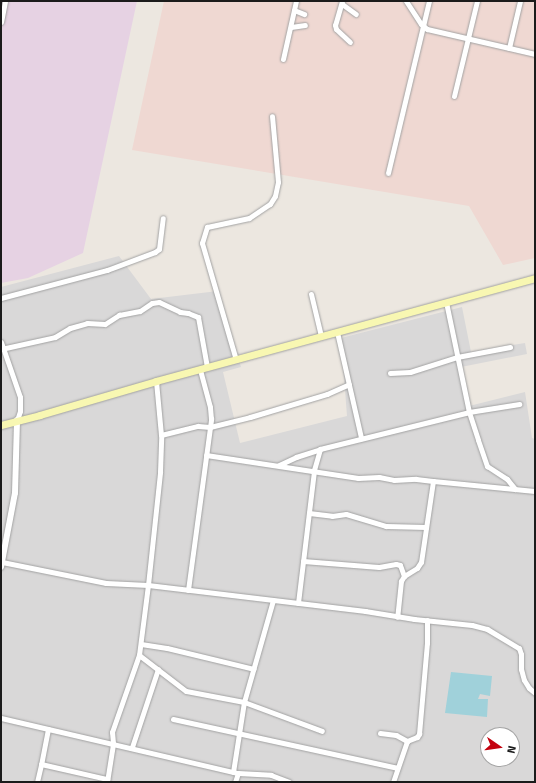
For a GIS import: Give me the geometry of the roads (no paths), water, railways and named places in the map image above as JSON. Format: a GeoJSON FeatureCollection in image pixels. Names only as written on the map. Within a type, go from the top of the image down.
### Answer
{"type":"FeatureCollection","features":[{"type":"Feature","properties":{"kind":"main road"},"geometry":{"type":"LineString","coordinates":[[1,425],[17,420],[40,416],[156,381],[535,278]]}},
{"type":"Feature","properties":{"kind":"street"},"geometry":{"type":"LineString","coordinates":[[1,22],[5,1]]}},
{"type":"Feature","properties":{"kind":"street"},"geometry":{"type":"LineString","coordinates":[[282,59],[291,27],[296,1]]}},
{"type":"Feature","properties":{"kind":"street"},"geometry":{"type":"LineString","coordinates":[[406,1],[423,26],[427,29],[535,54]]}},
{"type":"Feature","properties":{"kind":"street"},"geometry":{"type":"LineString","coordinates":[[388,174],[429,1]]}},
{"type":"Feature","properties":{"kind":"street"},"geometry":{"type":"LineString","coordinates":[[454,96],[477,1]]}},
{"type":"Feature","properties":{"kind":"street"},"geometry":{"type":"LineString","coordinates":[[509,48],[520,1]]}},
{"type":"Feature","properties":{"kind":"street"},"geometry":{"type":"LineString","coordinates":[[350,42],[336,30],[335,25],[342,2],[356,14]]}},
{"type":"Feature","properties":{"kind":"street"},"geometry":{"type":"LineString","coordinates":[[294,10],[304,14]]}},
{"type":"Feature","properties":{"kind":"street"},"geometry":{"type":"LineString","coordinates":[[291,27],[305,25]]}},
{"type":"Feature","properties":{"kind":"street"},"geometry":{"type":"LineString","coordinates":[[236,360],[202,243],[207,228],[249,218],[270,204],[275,196],[278,182],[272,116]]}},
{"type":"Feature","properties":{"kind":"street"},"geometry":{"type":"LineString","coordinates":[[1,298],[107,270],[155,252],[159,249],[163,218]]}},
{"type":"Feature","properties":{"kind":"street"},"geometry":{"type":"LineString","coordinates":[[311,294],[321,336]]}},
{"type":"Feature","properties":{"kind":"street"},"geometry":{"type":"LineString","coordinates":[[2,349],[55,337],[70,328],[87,323],[105,324],[119,315],[140,311],[152,303],[159,302],[180,312],[198,317],[210,407],[210,427],[188,590]]}},
{"type":"Feature","properties":{"kind":"street"},"geometry":{"type":"LineString","coordinates":[[446,302],[469,412],[488,466],[507,479],[515,489]]}},
{"type":"Feature","properties":{"kind":"street"},"geometry":{"type":"LineString","coordinates":[[337,332],[360,438]]}},
{"type":"Feature","properties":{"kind":"street"},"geometry":{"type":"LineString","coordinates":[[1,342],[2,349],[20,397],[20,411],[17,420],[15,493],[2,564],[106,583],[148,585],[298,603],[397,617],[472,625],[487,629],[518,648],[521,654],[521,669],[524,680],[529,688],[535,693]]}},
{"type":"Feature","properties":{"kind":"street"},"geometry":{"type":"LineString","coordinates":[[390,373],[410,372],[457,357],[510,347]]}},
{"type":"Feature","properties":{"kind":"street"},"geometry":{"type":"LineString","coordinates":[[41,764],[107,781],[113,743],[112,732],[139,655],[141,644],[157,511],[161,435],[156,381]]}},
{"type":"Feature","properties":{"kind":"street"},"geometry":{"type":"LineString","coordinates":[[161,435],[198,426],[210,427],[327,394],[348,384]]}},
{"type":"Feature","properties":{"kind":"street"},"geometry":{"type":"LineString","coordinates":[[279,465],[296,456],[360,438],[469,412],[519,404]]}},
{"type":"Feature","properties":{"kind":"street"},"geometry":{"type":"LineString","coordinates":[[298,603],[314,470],[320,449]]}},
{"type":"Feature","properties":{"kind":"street"},"geometry":{"type":"LineString","coordinates":[[206,455],[314,470],[358,478],[433,481],[535,491]]}},
{"type":"Feature","properties":{"kind":"street"},"geometry":{"type":"LineString","coordinates":[[397,617],[401,581],[404,576],[417,568],[421,562],[433,481]]}},
{"type":"Feature","properties":{"kind":"street"},"geometry":{"type":"LineString","coordinates":[[309,512],[332,516],[346,514],[386,526],[426,527]]}},
{"type":"Feature","properties":{"kind":"street"},"geometry":{"type":"LineString","coordinates":[[303,561],[379,567],[396,564],[400,566],[404,576]]}},
{"type":"Feature","properties":{"kind":"street"},"geometry":{"type":"LineString","coordinates":[[235,782],[238,734],[244,702],[273,600]]}},
{"type":"Feature","properties":{"kind":"street"},"geometry":{"type":"LineString","coordinates":[[380,733],[396,735],[407,740],[417,737],[419,734],[427,650],[427,620]]}},
{"type":"Feature","properties":{"kind":"street"},"geometry":{"type":"LineString","coordinates":[[141,644],[167,648],[254,669]]}},
{"type":"Feature","properties":{"kind":"street"},"geometry":{"type":"LineString","coordinates":[[139,655],[186,691],[244,702],[322,731]]}},
{"type":"Feature","properties":{"kind":"street"},"geometry":{"type":"LineString","coordinates":[[132,747],[158,669]]}},
{"type":"Feature","properties":{"kind":"street"},"geometry":{"type":"LineString","coordinates":[[1,718],[235,772],[264,774],[289,782]]}},
{"type":"Feature","properties":{"kind":"street"},"geometry":{"type":"LineString","coordinates":[[174,720],[397,768]]}},
{"type":"Feature","properties":{"kind":"street"},"geometry":{"type":"LineString","coordinates":[[37,782],[48,729]]}},
{"type":"Feature","properties":{"kind":"street"},"geometry":{"type":"LineString","coordinates":[[393,782],[407,740]]}},
{"type":"Feature","properties":{"kind":"water"},"geometry":{"type":"Polygon","coordinates":[[[451,672],[492,676],[490,696],[480,694],[478,699],[488,699],[487,717],[445,713],[451,672]]]}}]}
